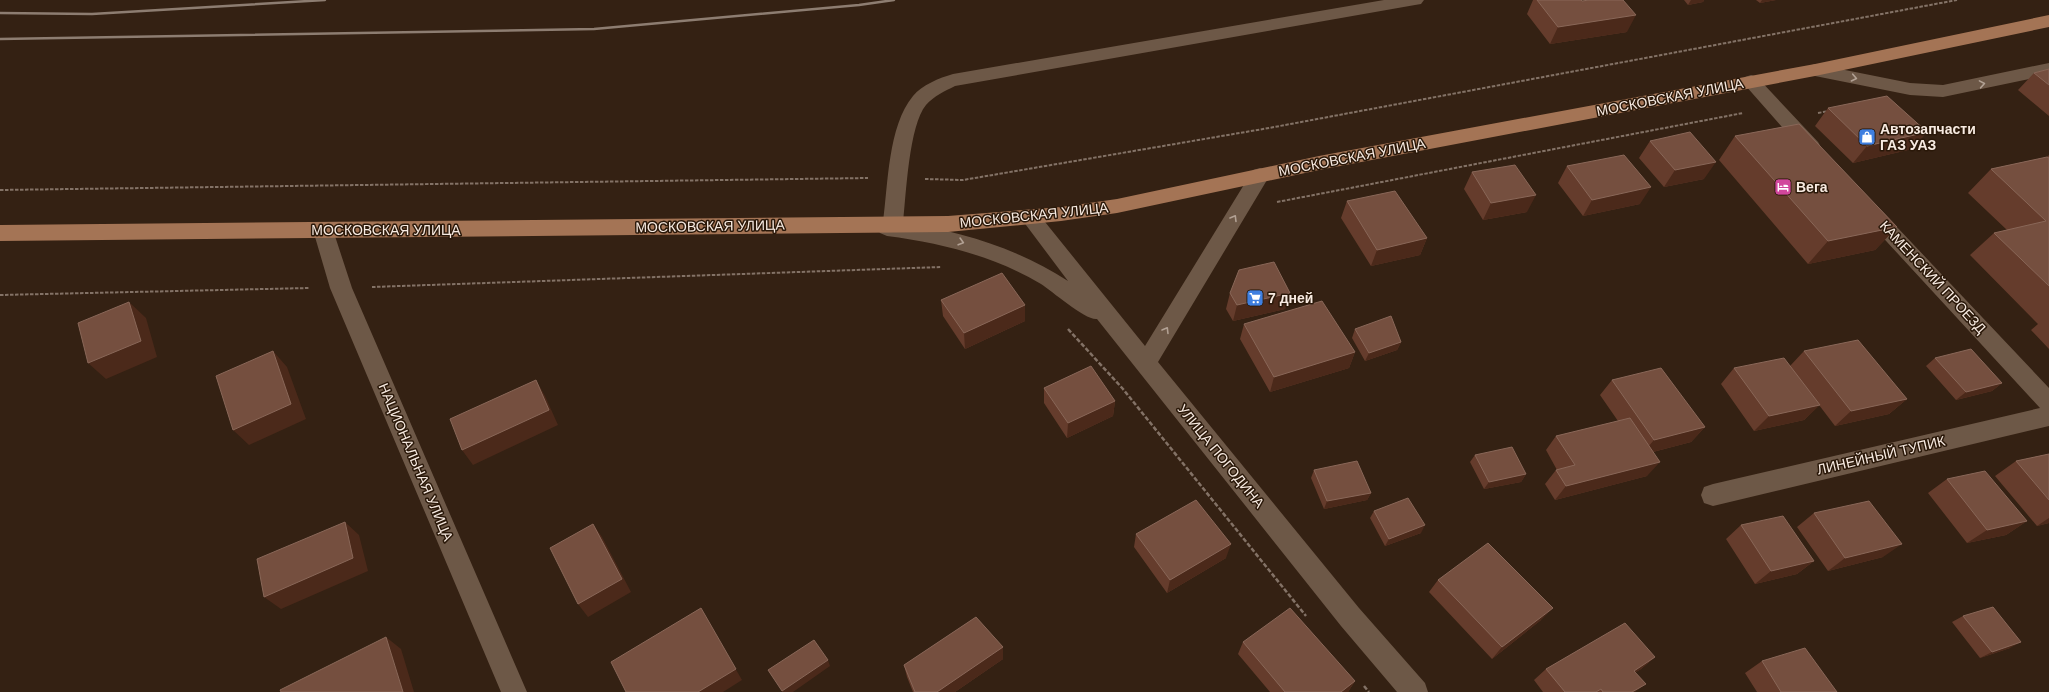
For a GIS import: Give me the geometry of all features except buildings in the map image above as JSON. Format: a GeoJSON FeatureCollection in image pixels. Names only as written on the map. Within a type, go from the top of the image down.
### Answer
{"type":"FeatureCollection","features":[{"type":"Feature","properties":{"kind":"main road","name":"МОСКОВСКАЯ УЛИЦА"},"geometry":{"type":"LineString","coordinates":[[0,233],[443,230],[948,224],[1030,217],[1118,206],[1260,175],[1815,70],[2049,21]]}},
{"type":"Feature","properties":{"kind":"street"},"geometry":{"type":"LineString","coordinates":[[893,224],[903,145],[909,119],[919,101],[937,87],[954,80],[1415,0]]}},
{"type":"Feature","properties":{"kind":"street"},"geometry":{"type":"LineString","coordinates":[[1815,70],[1910,89],[1943,91],[2049,69]]}},
{"type":"Feature","properties":{"kind":"street"},"geometry":{"type":"LineString","coordinates":[[1752,81],[1824,161]]}},
{"type":"Feature","properties":{"kind":"street"},"geometry":{"type":"LineString","coordinates":[[1146,363],[1260,175]]}},
{"type":"Feature","properties":{"kind":"street","name":"КАМЕНСКИЙ ПРОЕЗД"},"geometry":{"type":"LineString","coordinates":[[1856,196],[2049,403]]}},
{"type":"Feature","properties":{"kind":"street","name":"УЛИЦА ПОГОДИНА"},"geometry":{"type":"LineString","coordinates":[[1030,217],[1111,321],[1350,617],[1415,692]]}},
{"type":"Feature","properties":{"kind":"street"},"geometry":{"type":"LineString","coordinates":[[853,224],[931,235],[997,254],[1043,276],[1111,321]]}},
{"type":"Feature","properties":{"kind":"street","name":"НАЦИОНАЛЬНАЯ УЛИЦА"},"geometry":{"type":"LineString","coordinates":[[323,230],[341,288],[514,692]]}},
{"type":"Feature","properties":{"kind":"street","name":"ЛИНЕЙНЫЙ ТУПИК"},"geometry":{"type":"LineString","coordinates":[[1713,494],[2049,416]]}},
{"type":"Feature","properties":{"kind":"path"},"geometry":{"type":"LineString","coordinates":[[0,190],[900,178],[963,180],[1269,128],[1956,0]]}},
{"type":"Feature","properties":{"kind":"path"},"geometry":{"type":"LineString","coordinates":[[1273,202],[1757,110],[1776,109],[1816,113],[1830,110]]}},
{"type":"Feature","properties":{"kind":"path"},"geometry":{"type":"LineString","coordinates":[[0,295],[341,288],[942,267]]}},
{"type":"Feature","properties":{"kind":"path"},"geometry":{"type":"LineString","coordinates":[[1064,325],[1123,389],[1310,621]]}},
{"type":"Feature","properties":{"kind":"path"},"geometry":{"type":"LineString","coordinates":[[1359,680],[1369,692]]}},
{"type":"Feature","properties":{"kind":"railway"},"geometry":{"type":"LineString","coordinates":[[0,13],[92,14],[325,0]]}},
{"type":"Feature","properties":{"kind":"railway"},"geometry":{"type":"LineString","coordinates":[[0,39],[594,29],[859,5],[894,0]]}},
{"type":"Feature","properties":{"kind":"place","name":"Автозапчасти ГАЗ УАЗ"},"geometry":{"type":"Point","coordinates":[1867,137]}},
{"type":"Feature","properties":{"kind":"place","name":"Вега"},"geometry":{"type":"Point","coordinates":[1783,187]}},
{"type":"Feature","properties":{"kind":"place","name":"7 дней"},"geometry":{"type":"Point","coordinates":[1255,298]}}]}
